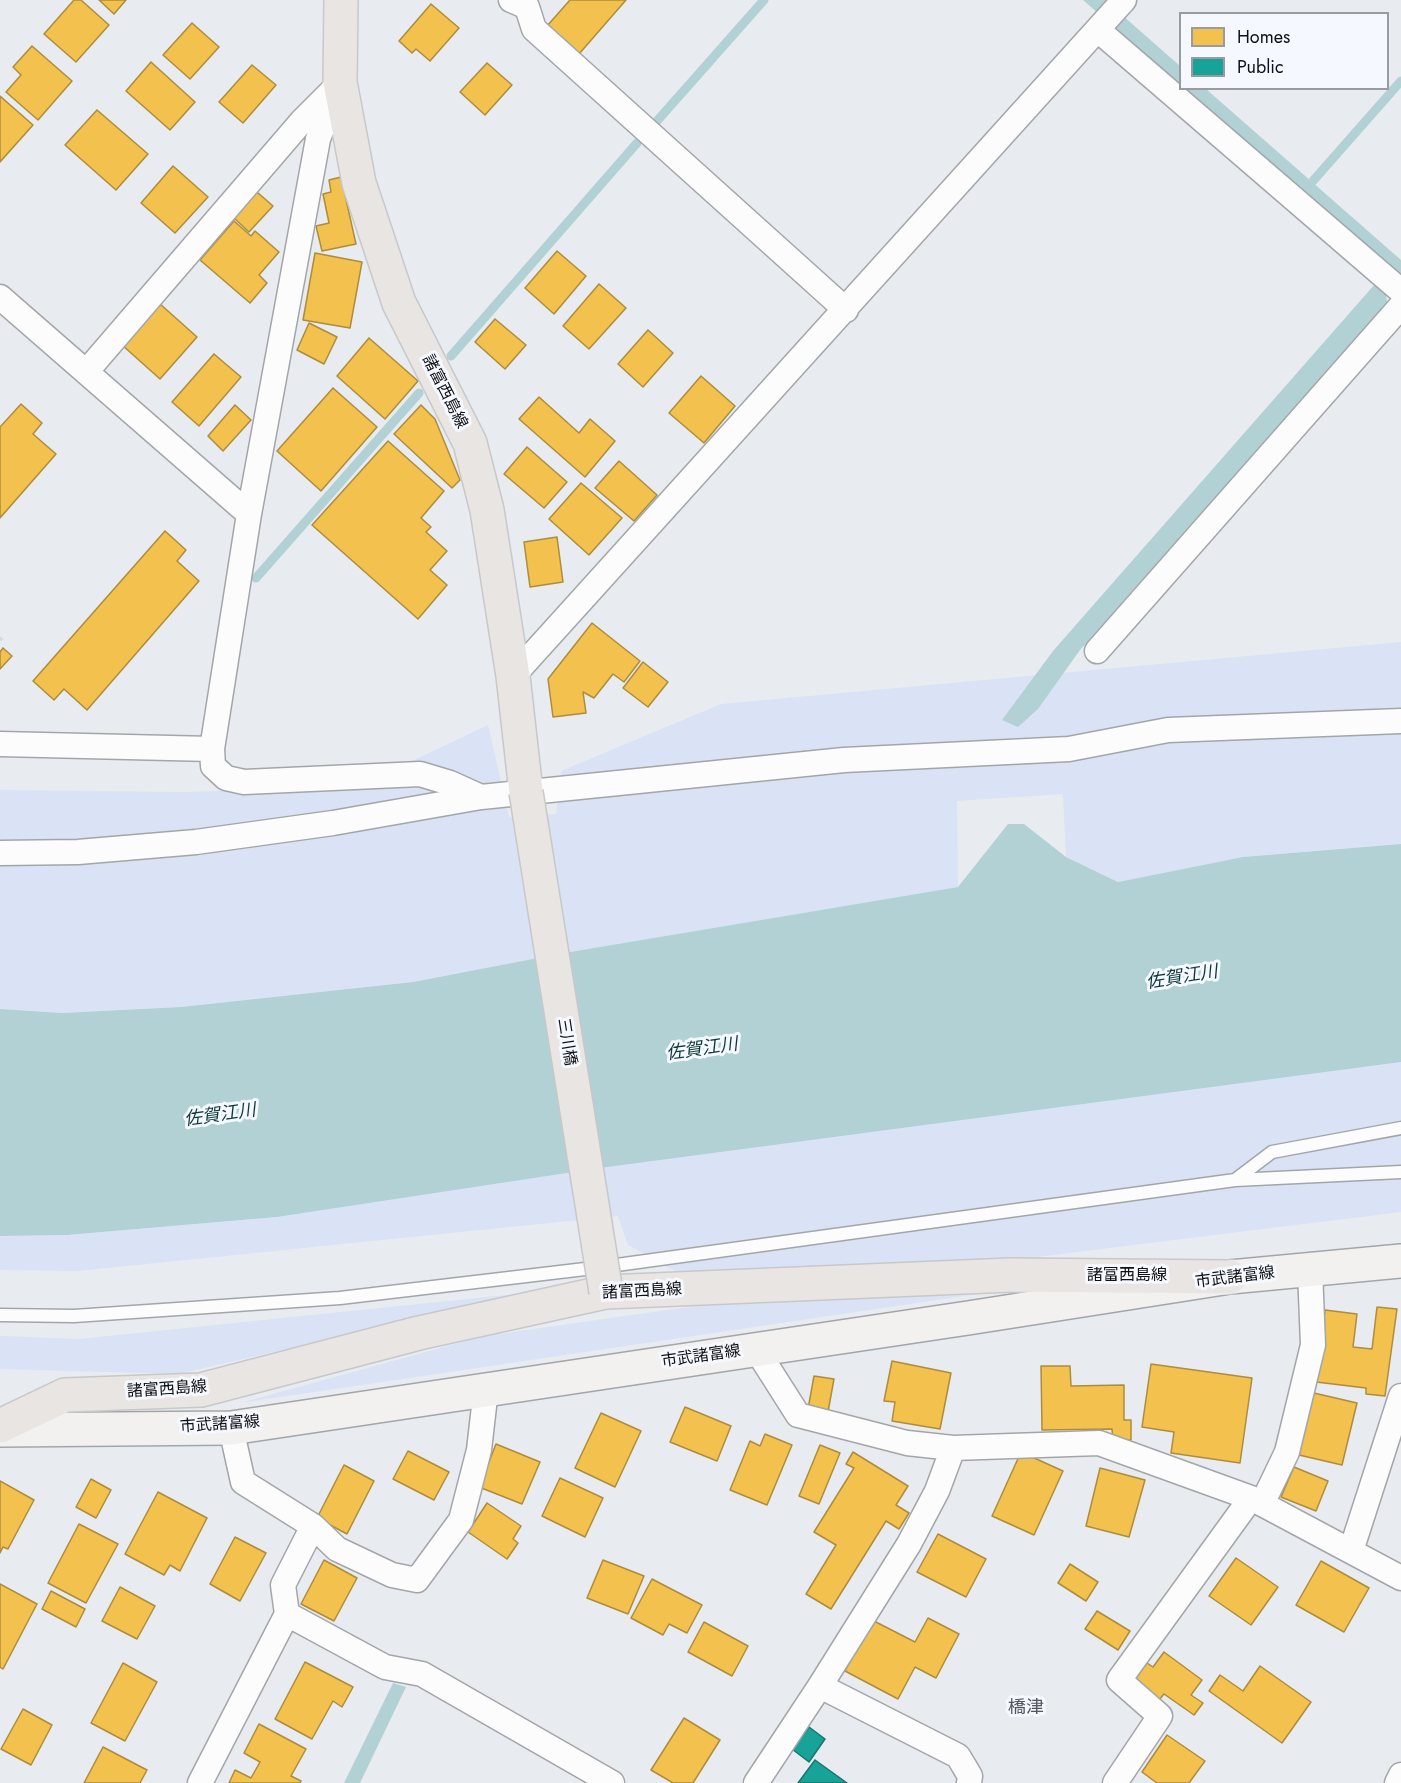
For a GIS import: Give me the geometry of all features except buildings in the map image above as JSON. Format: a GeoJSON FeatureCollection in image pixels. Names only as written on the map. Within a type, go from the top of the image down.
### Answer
{"type":"FeatureCollection","features":[{"type":"Feature","properties":{"kind":"main road","name":"諸富西島線"},"geometry":{"type":"LineString","coordinates":[[342,0],[340,82],[359,183],[399,303],[470,443],[487,510],[513,676],[525,792]]}},
{"type":"Feature","properties":{"kind":"main road","name":"三川橋"},"geometry":{"type":"LineString","coordinates":[[525,792],[604,1279]]}},
{"type":"Feature","properties":{"kind":"main road","name":"市武諸富線"},"geometry":{"type":"LineString","coordinates":[[0,1428],[231,1428],[1230,1277],[1401,1261]]}},
{"type":"Feature","properties":{"kind":"main road","name":"諸富西島線"},"geometry":{"type":"LineString","coordinates":[[0,1428],[65,1395],[201,1390],[419,1333],[604,1279],[1011,1275],[1230,1277]]}},
{"type":"Feature","properties":{"kind":"street"},"geometry":{"type":"LineString","coordinates":[[526,2],[534,29],[846,310]]}},
{"type":"Feature","properties":{"kind":"street"},"geometry":{"type":"LineString","coordinates":[[513,676],[1123,2]]}},
{"type":"Feature","properties":{"kind":"street"},"geometry":{"type":"LineString","coordinates":[[1098,651],[1394,289],[1101,27]]}},
{"type":"Feature","properties":{"kind":"street"},"geometry":{"type":"LineString","coordinates":[[86,372],[302,122],[340,82]]}},
{"type":"Feature","properties":{"kind":"street"},"geometry":{"type":"LineString","coordinates":[[340,82],[318,139],[249,514],[212,749],[213,766],[226,778],[244,782],[420,774],[450,783],[481,797]]}},
{"type":"Feature","properties":{"kind":"street"},"geometry":{"type":"LineString","coordinates":[[0,297],[249,514]]}},
{"type":"Feature","properties":{"kind":"street"},"geometry":{"type":"LineString","coordinates":[[0,853],[78,852],[196,843],[333,823],[481,797],[844,760],[1069,750],[1168,730],[1401,721]]}},
{"type":"Feature","properties":{"kind":"street"},"geometry":{"type":"LineString","coordinates":[[0,744],[212,749]]}},
{"type":"Feature","properties":{"kind":"street"},"geometry":{"type":"LineString","coordinates":[[1114,1783],[1160,1716],[1119,1680],[1257,1501],[1287,1452],[1313,1345],[1310,1270]]}},
{"type":"Feature","properties":{"kind":"street"},"geometry":{"type":"LineString","coordinates":[[756,1349],[798,1415],[907,1443],[953,1448],[1099,1443],[1257,1501],[1401,1578]]}},
{"type":"Feature","properties":{"kind":"street"},"geometry":{"type":"LineString","coordinates":[[231,1428],[243,1482],[313,1526],[337,1549],[392,1575],[417,1580],[461,1520],[479,1450],[486,1389]]}},
{"type":"Feature","properties":{"kind":"street"},"geometry":{"type":"LineString","coordinates":[[1351,1551],[1401,1396]]}},
{"type":"Feature","properties":{"kind":"street"},"geometry":{"type":"LineString","coordinates":[[756,1783],[909,1544],[938,1491],[953,1448]]}},
{"type":"Feature","properties":{"kind":"street"},"geometry":{"type":"LineString","coordinates":[[200,1783],[287,1614],[283,1585],[313,1526]]}},
{"type":"Feature","properties":{"kind":"street"},"geometry":{"type":"LineString","coordinates":[[287,1614],[385,1667],[422,1674],[612,1783]]}},
{"type":"Feature","properties":{"kind":"street"},"geometry":{"type":"LineString","coordinates":[[820,1686],[958,1756],[970,1776],[969,1783]]}},
{"type":"Feature","properties":{"kind":"street"},"geometry":{"type":"LineString","coordinates":[[1397,1783],[1401,1775]]}},
{"type":"Feature","properties":{"kind":"lane"},"geometry":{"type":"LineString","coordinates":[[1235,1180],[1272,1152],[1401,1128]]}},
{"type":"Feature","properties":{"kind":"lane"},"geometry":{"type":"LineString","coordinates":[[0,1315],[74,1316],[604,1279],[1235,1180],[1401,1172]]}},
{"type":"Feature","properties":{"kind":"path"},"geometry":{"type":"LineString","coordinates":[[0,640],[4,635]]}},
{"type":"Feature","properties":{"kind":"shaded area"},"geometry":{"type":"Polygon","coordinates":[[[1401,642],[1401,844],[1243,857],[1118,882],[1066,857],[1063,794],[957,801],[958,887],[564,953],[413,982],[181,1007],[62,1013],[0,1009],[0,790],[185,792],[357,787],[488,725],[509,817],[556,814],[561,771],[721,704],[1401,642]]]}},
{"type":"Feature","properties":{"kind":"shaded area"},"geometry":{"type":"Polygon","coordinates":[[[1401,1062],[1401,1212],[1029,1258],[679,1273],[628,1245],[618,1216],[78,1271],[0,1270],[0,1236],[67,1235],[277,1217],[600,1168],[1401,1062]]]}},
{"type":"Feature","properties":{"kind":"shaded area"},"geometry":{"type":"Polygon","coordinates":[[[535,1292],[178,1374],[0,1369],[0,1336],[79,1339],[535,1292]]]}},
{"type":"Feature","properties":{"kind":"shaded area"},"geometry":{"type":"Polygon","coordinates":[[[971,1295],[240,1403],[484,1336],[738,1300],[971,1295]]]}},
{"type":"Feature","properties":{"kind":"water"},"geometry":{"type":"Polygon","coordinates":[[[1083,0],[1105,0],[1179,65],[1179,84],[1083,0]]]}},
{"type":"Feature","properties":{"kind":"water"},"geometry":{"type":"Polygon","coordinates":[[[1185,90],[1207,90],[1401,260],[1401,277],[1386,294],[1387,302],[1080,650],[1038,709],[1018,727],[1002,720],[1053,651],[1389,268],[1185,90]]]}},
{"type":"Feature","properties":{"kind":"water","name":"佐賀江川"},"geometry":{"type":"Polygon","coordinates":[[[1008,824],[1024,824],[1066,857],[1118,882],[1243,857],[1401,844],[1401,1062],[600,1168],[277,1217],[67,1235],[0,1236],[0,1009],[62,1013],[181,1007],[413,982],[564,953],[958,887],[1008,824]]]}},
{"type":"Feature","properties":{"kind":"water"},"geometry":{"type":"Polygon","coordinates":[[[393,1683],[406,1687],[360,1783],[344,1783],[393,1683]]]}},
{"type":"Feature","properties":{"kind":"waterway"},"geometry":{"type":"LineString","coordinates":[[657,121],[764,0]]}},
{"type":"Feature","properties":{"kind":"waterway"},"geometry":{"type":"LineString","coordinates":[[1312,182],[1401,81]]}},
{"type":"Feature","properties":{"kind":"waterway"},"geometry":{"type":"LineString","coordinates":[[451,356],[637,143]]}},
{"type":"Feature","properties":{"kind":"waterway"},"geometry":{"type":"LineString","coordinates":[[256,578],[419,393]]}},
{"type":"Feature","properties":{"kind":"district","name":"橋津"},"geometry":{"type":"Point","coordinates":[1026,1709]}}]}
